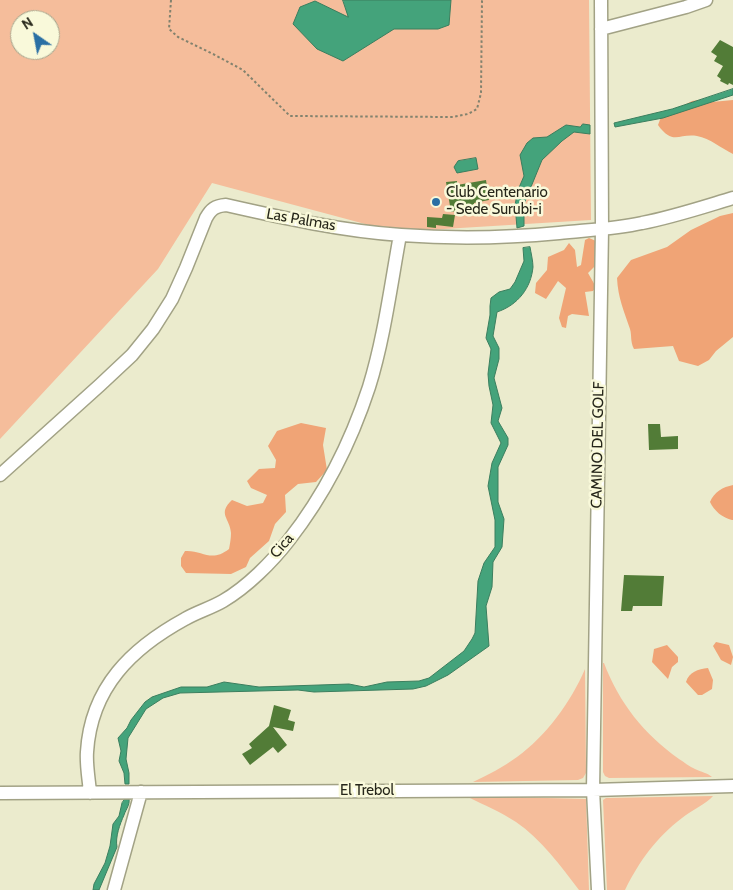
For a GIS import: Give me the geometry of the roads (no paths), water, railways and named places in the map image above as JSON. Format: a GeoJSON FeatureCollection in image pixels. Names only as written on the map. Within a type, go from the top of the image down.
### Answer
{"type":"FeatureCollection","features":[{"type":"Feature","properties":{"kind":"street","name":"CAMINO DEL GOLF"},"geometry":{"type":"LineString","coordinates":[[598,890],[594,790],[602,229],[601,0]]}},
{"type":"Feature","properties":{"kind":"street"},"geometry":{"type":"LineString","coordinates":[[600,29],[706,0]]}},
{"type":"Feature","properties":{"kind":"street","name":"Las Palmas"},"geometry":{"type":"LineString","coordinates":[[0,475],[132,355],[153,329],[172,298],[206,218],[210,211],[217,206],[226,205],[291,220],[400,235],[465,238],[508,237],[602,229],[642,223],[733,198]]}},
{"type":"Feature","properties":{"kind":"street","name":"Cica"},"geometry":{"type":"LineString","coordinates":[[90,793],[86,752],[92,722],[102,697],[115,673],[141,648],[163,632],[223,601],[247,584],[288,542],[329,481],[348,442],[369,385],[383,326],[400,235]]}},
{"type":"Feature","properties":{"kind":"street","name":"El Trebol"},"geometry":{"type":"LineString","coordinates":[[0,793],[594,790],[733,786]]}},
{"type":"Feature","properties":{"kind":"street"},"geometry":{"type":"LineString","coordinates":[[114,890],[141,792]]}},
{"type":"Feature","properties":{"kind":"place","name":"Club Centenario - Sede Surubi-i"},"geometry":{"type":"Point","coordinates":[436,202]}}]}
